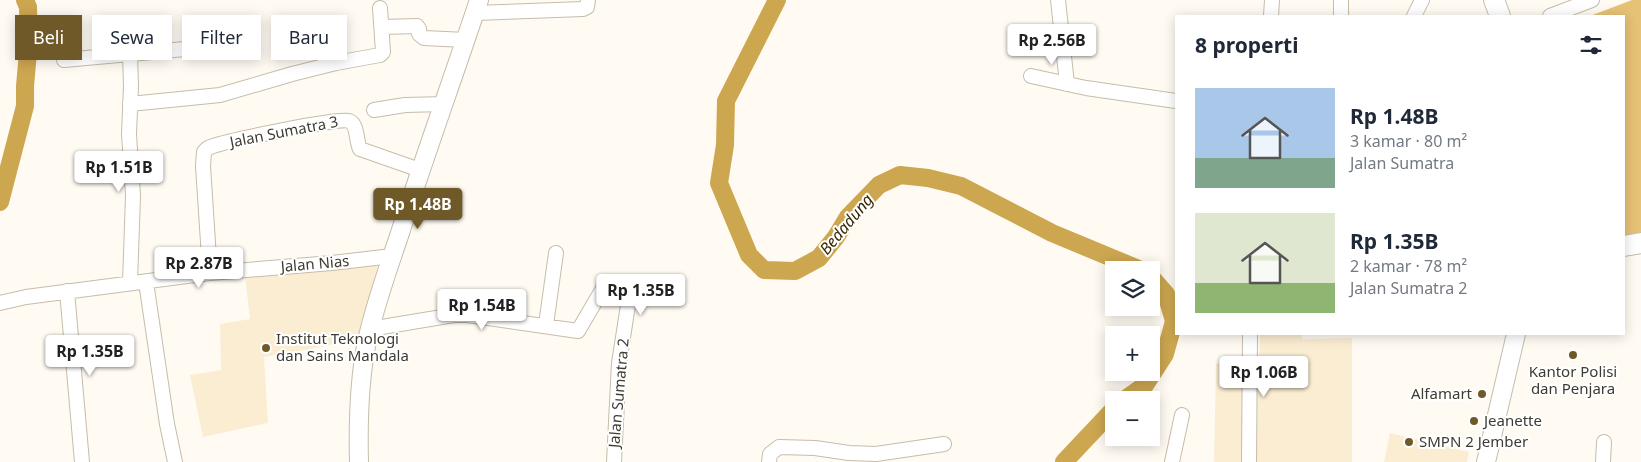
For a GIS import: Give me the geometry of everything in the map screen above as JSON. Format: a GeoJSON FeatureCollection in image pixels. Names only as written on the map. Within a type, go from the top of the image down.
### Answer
{"type":"FeatureCollection","features":[{"type":"Feature","properties":{"kind":"highway"},"geometry":{"type":"LineString","coordinates":[[1494,0],[1500,15]]}},
{"type":"Feature","properties":{"kind":"highway"},"geometry":{"type":"LineString","coordinates":[[1625,246],[1641,245]]}},
{"type":"Feature","properties":{"kind":"main road"},"geometry":{"type":"LineString","coordinates":[[359,462],[361,377],[370,329],[420,170],[477,6]]}},
{"type":"Feature","properties":{"kind":"main road"},"geometry":{"type":"LineString","coordinates":[[1625,254],[1641,245]]}},
{"type":"Feature","properties":{"kind":"main road"},"geometry":{"type":"LineString","coordinates":[[1486,462],[1516,335]]}},
{"type":"Feature","properties":{"kind":"main road"},"geometry":{"type":"LineString","coordinates":[[1511,354],[1522,335]]}},
{"type":"Feature","properties":{"kind":"street"},"geometry":{"type":"LineString","coordinates":[[477,6],[583,9],[587,7],[588,0]]}},
{"type":"Feature","properties":{"kind":"street"},"geometry":{"type":"LineString","coordinates":[[1058,0],[1067,84]]}},
{"type":"Feature","properties":{"kind":"street"},"geometry":{"type":"LineString","coordinates":[[1271,15],[1272,0]]}},
{"type":"Feature","properties":{"kind":"street"},"geometry":{"type":"LineString","coordinates":[[1341,15],[1342,0]]}},
{"type":"Feature","properties":{"kind":"street"},"geometry":{"type":"LineString","coordinates":[[1414,15],[1422,0]]}},
{"type":"Feature","properties":{"kind":"street"},"geometry":{"type":"LineString","coordinates":[[1553,15],[1592,0]]}},
{"type":"Feature","properties":{"kind":"street"},"geometry":{"type":"LineString","coordinates":[[130,104],[220,95],[336,63],[377,56],[384,52],[380,8]]}},
{"type":"Feature","properties":{"kind":"street"},"geometry":{"type":"LineString","coordinates":[[382,27],[417,26],[419,34],[424,38],[466,40]]}},
{"type":"Feature","properties":{"kind":"street"},"geometry":{"type":"LineString","coordinates":[[130,60],[129,134],[133,196],[130,283]]}},
{"type":"Feature","properties":{"kind":"street"},"geometry":{"type":"LineString","coordinates":[[1031,76],[1086,88],[1175,101]]}},
{"type":"Feature","properties":{"kind":"street"},"geometry":{"type":"LineString","coordinates":[[374,110],[405,105],[444,104]]}},
{"type":"Feature","properties":{"kind":"street","name":"Jalan Sumatra 3"},"geometry":{"type":"LineString","coordinates":[[210,273],[203,156],[206,149],[215,145],[283,130],[348,120],[354,127],[360,149],[420,170]]}},
{"type":"Feature","properties":{"kind":"street"},"geometry":{"type":"LineString","coordinates":[[546,325],[556,253]]}},
{"type":"Feature","properties":{"kind":"street","name":"Jalan Nias"},"geometry":{"type":"LineString","coordinates":[[0,303],[67,291],[210,273],[392,256]]}},
{"type":"Feature","properties":{"kind":"street"},"geometry":{"type":"LineString","coordinates":[[146,282],[167,424],[175,462]]}},
{"type":"Feature","properties":{"kind":"street","name":"Jalan Sumatra 2"},"geometry":{"type":"LineString","coordinates":[[370,329],[460,315],[546,325],[578,331],[605,284],[630,285],[618,363],[614,462]]}},
{"type":"Feature","properties":{"kind":"street"},"geometry":{"type":"LineString","coordinates":[[67,291],[82,462]]}},
{"type":"Feature","properties":{"kind":"street"},"geometry":{"type":"LineString","coordinates":[[1249,462],[1250,335]]}},
{"type":"Feature","properties":{"kind":"street"},"geometry":{"type":"LineString","coordinates":[[1172,462],[1182,414]]}},
{"type":"Feature","properties":{"kind":"street"},"geometry":{"type":"LineString","coordinates":[[1603,462],[1604,442]]}},
{"type":"Feature","properties":{"kind":"street"},"geometry":{"type":"LineString","coordinates":[[769,462],[770,454],[779,447],[821,448],[849,453],[876,454],[944,444]]}},
{"type":"Feature","properties":{"kind":"shaded area"},"geometry":{"type":"Polygon","coordinates":[[[1632,0],[1641,0],[1641,235],[1625,240],[1625,15],[1593,15],[1632,0]]]}},
{"type":"Feature","properties":{"kind":"shaded area","name":"Institut Teknologi dan Sains Mandala"},"geometry":{"type":"Polygon","coordinates":[[[379,260],[359,340],[264,357],[268,423],[203,437],[190,375],[221,370],[220,324],[250,319],[245,276],[379,260]]]}},
{"type":"Feature","properties":{"kind":"shaded area"},"geometry":{"type":"Polygon","coordinates":[[[1260,335],[1302,335],[1302,339],[1352,338],[1352,462],[1214,462],[1216,364],[1259,363],[1260,335]]]}},
{"type":"Feature","properties":{"kind":"shaded area","name":"SMPN 2 Jember"},"geometry":{"type":"Polygon","coordinates":[[[1390,433],[1469,452],[1467,462],[1384,462],[1390,433]]]}},
{"type":"Feature","properties":{"kind":"waterway"},"geometry":{"type":"LineString","coordinates":[[0,202],[25,106],[29,41],[28,7],[25,0]]}},
{"type":"Feature","properties":{"kind":"waterway","name":"Bedadung"},"geometry":{"type":"LineString","coordinates":[[777,0],[726,101],[725,145],[719,183],[749,255],[764,270],[795,271],[819,258],[836,237],[848,217],[879,185],[900,175],[928,178],[961,186],[1052,233],[1119,261]]}},
{"type":"Feature","properties":{"kind":"waterway","name":"Bedadung"},"geometry":{"type":"LineString","coordinates":[[1137,391],[1145,385],[1165,354],[1174,321],[1166,294],[1160,287]]}},
{"type":"Feature","properties":{"kind":"waterway","name":"Bedadung"},"geometry":{"type":"LineString","coordinates":[[1064,462],[1105,419]]}},
{"type":"Feature","properties":{"kind":"place","name":"Institut Teknologi dan Sains Mandala"},"geometry":{"type":"Point","coordinates":[266,348]}},
{"type":"Feature","properties":{"kind":"place","name":"Kantor Polisi dan Penjara"},"geometry":{"type":"Point","coordinates":[1573,355]}},
{"type":"Feature","properties":{"kind":"place","name":"Alfamart"},"geometry":{"type":"Point","coordinates":[1482,394]}},
{"type":"Feature","properties":{"kind":"place","name":"Jeanette"},"geometry":{"type":"Point","coordinates":[1474,421]}},
{"type":"Feature","properties":{"kind":"place","name":"SMPN 2 Jember"},"geometry":{"type":"Point","coordinates":[1409,442]}}]}
